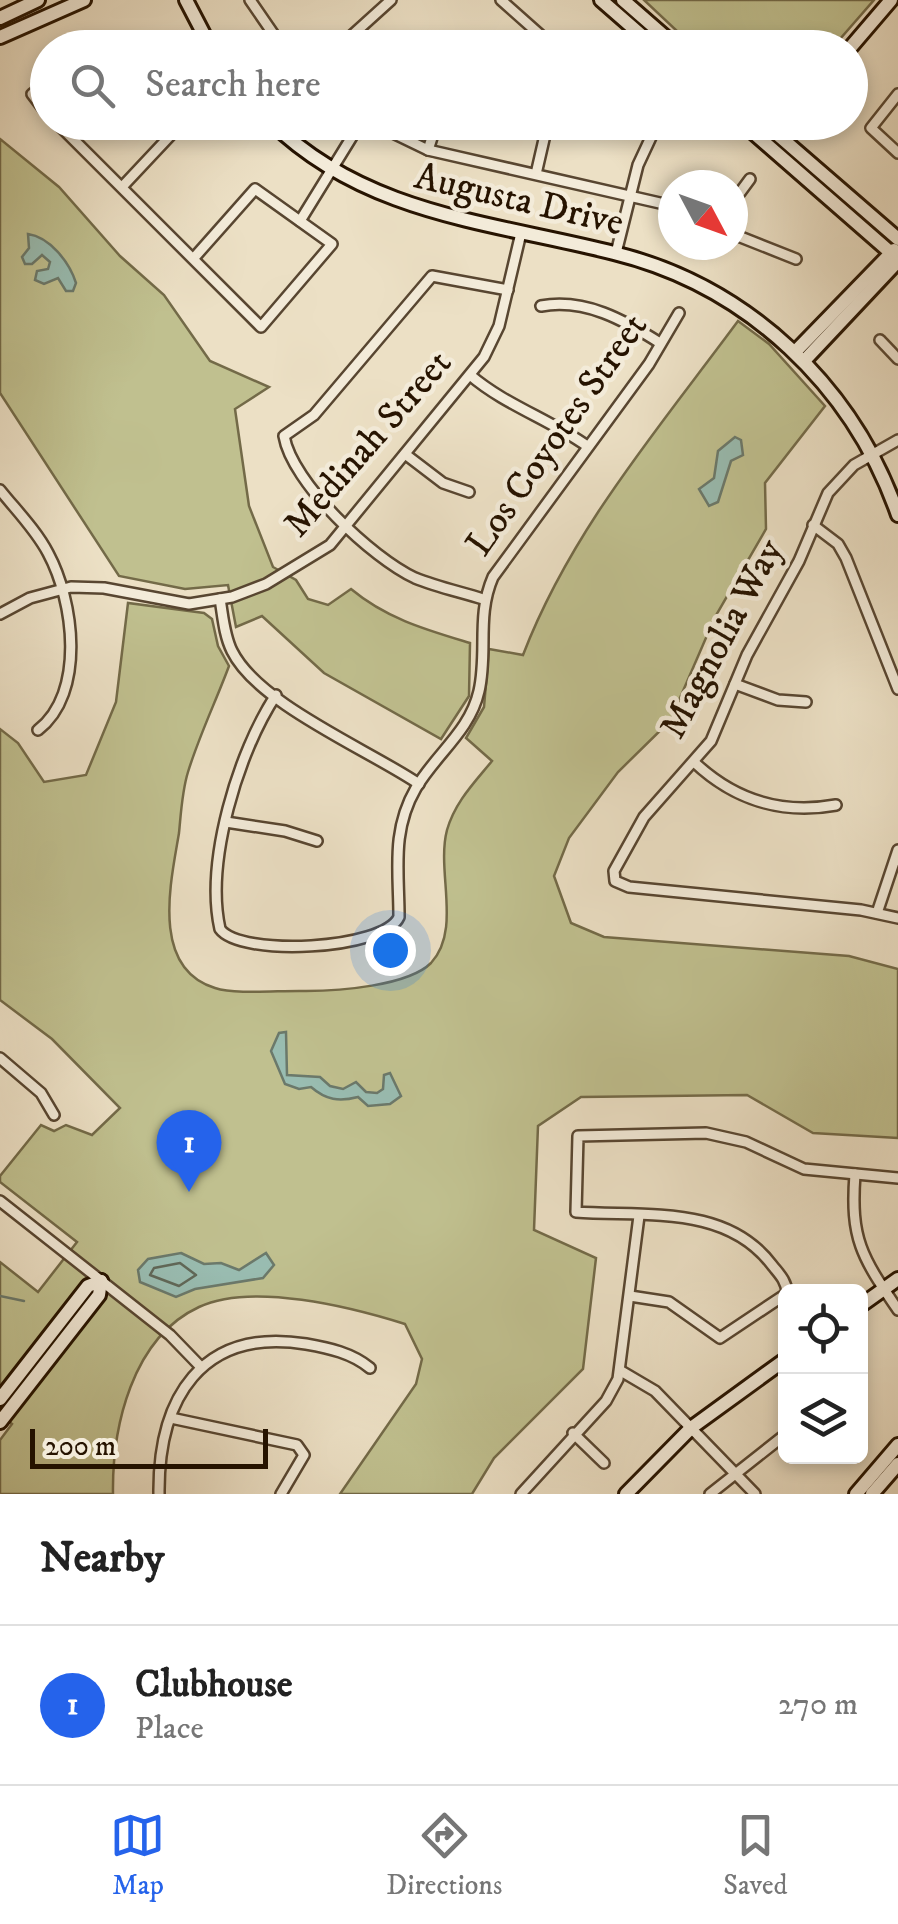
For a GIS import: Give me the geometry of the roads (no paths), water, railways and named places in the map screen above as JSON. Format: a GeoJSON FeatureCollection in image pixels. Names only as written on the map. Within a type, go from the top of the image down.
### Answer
{"type":"FeatureCollection","features":[{"type":"Feature","properties":{"kind":"street"},"geometry":{"type":"LineString","coordinates":[[0,18],[38,0]]}},
{"type":"Feature","properties":{"kind":"street"},"geometry":{"type":"LineString","coordinates":[[0,38],[84,0]]}},
{"type":"Feature","properties":{"kind":"street"},"geometry":{"type":"LineString","coordinates":[[186,0],[201,30]]}},
{"type":"Feature","properties":{"kind":"street"},"geometry":{"type":"LineString","coordinates":[[250,0],[271,30]]}},
{"type":"Feature","properties":{"kind":"street"},"geometry":{"type":"LineString","coordinates":[[358,30],[391,0]]}},
{"type":"Feature","properties":{"kind":"street"},"geometry":{"type":"LineString","coordinates":[[501,0],[535,30]]}},
{"type":"Feature","properties":{"kind":"street"},"geometry":{"type":"LineString","coordinates":[[601,0],[635,30]]}},
{"type":"Feature","properties":{"kind":"street"},"geometry":{"type":"LineString","coordinates":[[624,0],[658,30]]}},
{"type":"Feature","properties":{"kind":"street"},"geometry":{"type":"LineString","coordinates":[[865,30],[891,0]]}},
{"type":"Feature","properties":{"kind":"street"},"geometry":{"type":"LineString","coordinates":[[898,94],[871,128],[898,153]]}},
{"type":"Feature","properties":{"kind":"street"},"geometry":{"type":"LineString","coordinates":[[74,140],[260,327],[332,244],[255,188],[193,259]]}},
{"type":"Feature","properties":{"kind":"street"},"geometry":{"type":"LineString","coordinates":[[122,187],[166,140]]}},
{"type":"Feature","properties":{"kind":"street","name":"Augusta Drive"},"geometry":{"type":"LineString","coordinates":[[294,140],[332,170],[394,202],[616,253],[702,286],[756,319],[799,356],[833,393],[872,453],[898,515]]}},
{"type":"Feature","properties":{"kind":"street"},"geometry":{"type":"LineString","coordinates":[[300,221],[351,140]]}},
{"type":"Feature","properties":{"kind":"street"},"geometry":{"type":"LineString","coordinates":[[407,140],[428,150],[658,202]]}},
{"type":"Feature","properties":{"kind":"street"},"geometry":{"type":"LineString","coordinates":[[428,150],[431,140]]}},
{"type":"Feature","properties":{"kind":"street"},"geometry":{"type":"LineString","coordinates":[[536,174],[544,140]]}},
{"type":"Feature","properties":{"kind":"street"},"geometry":{"type":"LineString","coordinates":[[616,253],[630,194],[650,140]]}},
{"type":"Feature","properties":{"kind":"street"},"geometry":{"type":"LineString","coordinates":[[782,140],[897,251],[799,356]]}},
{"type":"Feature","properties":{"kind":"street","name":"Medinah Street"},"geometry":{"type":"LineString","coordinates":[[0,614],[60,588],[104,588],[190,604],[266,584],[304,564],[348,524],[470,375],[492,342],[521,232]]}},
{"type":"Feature","properties":{"kind":"street"},"geometry":{"type":"LineString","coordinates":[[748,242],[773,254],[796,259]]}},
{"type":"Feature","properties":{"kind":"street"},"geometry":{"type":"LineString","coordinates":[[483,599],[413,577],[348,524],[308,491],[284,436],[314,416],[432,276],[508,290]]}},
{"type":"Feature","properties":{"kind":"street"},"geometry":{"type":"LineString","coordinates":[[541,306],[558,303],[601,311],[660,343]]}},
{"type":"Feature","properties":{"kind":"street","name":"Los Coyotes Street"},"geometry":{"type":"LineString","coordinates":[[226,822],[217,904],[218,925],[226,938],[240,944],[321,944],[380,935],[394,927],[399,917],[399,830],[418,784],[460,733],[475,704],[480,688],[483,599],[506,555],[679,313]]}},
{"type":"Feature","properties":{"kind":"street"},"geometry":{"type":"LineString","coordinates":[[880,340],[898,359]]}},
{"type":"Feature","properties":{"kind":"street"},"geometry":{"type":"LineString","coordinates":[[470,375],[502,400],[542,417],[587,446]]}},
{"type":"Feature","properties":{"kind":"street","name":"Magnolia Way"},"geometry":{"type":"LineString","coordinates":[[877,913],[695,895],[614,881],[614,871],[636,830],[710,740],[834,484],[872,453],[898,440]]}},
{"type":"Feature","properties":{"kind":"street"},"geometry":{"type":"LineString","coordinates":[[405,454],[443,483],[469,492]]}},
{"type":"Feature","properties":{"kind":"street"},"geometry":{"type":"LineString","coordinates":[[0,490],[46,548],[60,588],[71,650],[70,679],[61,704],[38,730]]}},
{"type":"Feature","properties":{"kind":"street"},"geometry":{"type":"LineString","coordinates":[[813,525],[843,551],[898,688]]}},
{"type":"Feature","properties":{"kind":"street"},"geometry":{"type":"LineString","coordinates":[[220,599],[233,654],[246,672],[276,696],[418,784]]}},
{"type":"Feature","properties":{"kind":"street"},"geometry":{"type":"LineString","coordinates":[[735,684],[778,700],[806,702]]}},
{"type":"Feature","properties":{"kind":"street"},"geometry":{"type":"LineString","coordinates":[[276,696],[244,755],[226,822],[285,830],[317,841]]}},
{"type":"Feature","properties":{"kind":"street"},"geometry":{"type":"LineString","coordinates":[[694,762],[720,787],[746,799],[796,806],[836,805]]}},
{"type":"Feature","properties":{"kind":"street"},"geometry":{"type":"LineString","coordinates":[[898,850],[877,913],[898,918]]}},
{"type":"Feature","properties":{"kind":"street"},"geometry":{"type":"LineString","coordinates":[[0,1058],[41,1092],[54,1114]]}},
{"type":"Feature","properties":{"kind":"street"},"geometry":{"type":"LineString","coordinates":[[782,1284],[766,1256],[736,1230],[695,1219],[576,1212],[578,1136],[706,1133],[746,1142],[804,1169],[898,1178]]}},
{"type":"Feature","properties":{"kind":"street"},"geometry":{"type":"LineString","coordinates":[[855,1174],[855,1238],[860,1254],[898,1310]]}},
{"type":"Feature","properties":{"kind":"street"},"geometry":{"type":"LineString","coordinates":[[0,1201],[170,1335],[200,1365]]}},
{"type":"Feature","properties":{"kind":"street"},"geometry":{"type":"LineString","coordinates":[[520,1494],[606,1401],[621,1371],[639,1216]]}},
{"type":"Feature","properties":{"kind":"street"},"geometry":{"type":"LineString","coordinates":[[868,1300],[898,1279]]}},
{"type":"Feature","properties":{"kind":"street"},"geometry":{"type":"LineString","coordinates":[[0,1399],[88,1286],[102,1281]]}},
{"type":"Feature","properties":{"kind":"street"},"geometry":{"type":"LineString","coordinates":[[0,1422],[99,1295],[102,1281]]}},
{"type":"Feature","properties":{"kind":"street"},"geometry":{"type":"LineString","coordinates":[[630,1296],[669,1302],[716,1337],[730,1335],[778,1298]]}},
{"type":"Feature","properties":{"kind":"street"},"geometry":{"type":"LineString","coordinates":[[159,1494],[171,1418],[179,1393],[200,1365],[236,1346],[283,1340],[352,1356],[370,1368]]}},
{"type":"Feature","properties":{"kind":"street"},"geometry":{"type":"LineString","coordinates":[[626,1494],[691,1428],[778,1365]]}},
{"type":"Feature","properties":{"kind":"street"},"geometry":{"type":"LineString","coordinates":[[621,1371],[655,1391],[755,1494]]}},
{"type":"Feature","properties":{"kind":"street"},"geometry":{"type":"LineString","coordinates":[[171,1418],[297,1445],[304,1454],[281,1494]]}},
{"type":"Feature","properties":{"kind":"street"},"geometry":{"type":"LineString","coordinates":[[573,1434],[604,1463]]}},
{"type":"Feature","properties":{"kind":"street"},"geometry":{"type":"LineString","coordinates":[[710,1494],[778,1440]]}},
{"type":"Feature","properties":{"kind":"street"},"geometry":{"type":"LineString","coordinates":[[875,1489],[898,1445]]}},
{"type":"Feature","properties":{"kind":"street"},"geometry":{"type":"LineString","coordinates":[[856,1494],[875,1489],[898,1464]]}},
{"type":"Feature","properties":{"kind":"water"},"geometry":{"type":"Polygon","coordinates":[[[28,234],[51,245],[63,259],[76,283],[73,291],[66,291],[58,278],[44,284],[35,280],[37,271],[48,269],[50,262],[42,255],[32,264],[25,264],[22,257],[29,248],[28,234]]]}},
{"type":"Feature","properties":{"kind":"water"},"geometry":{"type":"Polygon","coordinates":[[[735,437],[741,440],[743,455],[731,461],[718,502],[709,506],[699,489],[714,478],[718,451],[735,437]]]}},
{"type":"Feature","properties":{"kind":"water"},"geometry":{"type":"Polygon","coordinates":[[[286,1032],[287,1075],[320,1077],[330,1086],[343,1089],[356,1082],[366,1092],[377,1093],[383,1089],[384,1075],[390,1073],[401,1096],[390,1104],[368,1106],[358,1097],[333,1099],[311,1087],[299,1089],[285,1084],[271,1051],[279,1033],[286,1032]]]}},
{"type":"Feature","properties":{"kind":"water"},"geometry":{"type":"Polygon","coordinates":[[[181,1253],[204,1264],[221,1263],[239,1270],[266,1253],[274,1265],[263,1278],[195,1289],[176,1297],[140,1282],[138,1270],[148,1259],[181,1253]]]}},
{"type":"Feature","properties":{"kind":"waterway"},"geometry":{"type":"LineString","coordinates":[[0,1296],[24,1301]]}},
{"type":"Feature","properties":{"kind":"place","name":"Clubhouse"},"geometry":{"type":"Point","coordinates":[189,1192]}}]}
